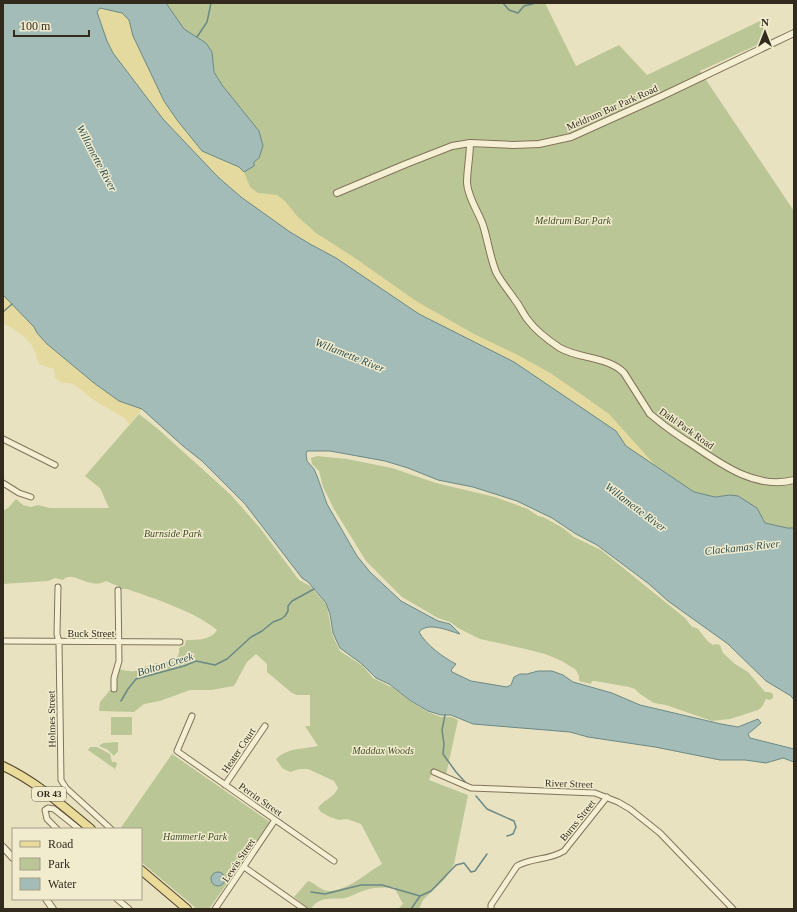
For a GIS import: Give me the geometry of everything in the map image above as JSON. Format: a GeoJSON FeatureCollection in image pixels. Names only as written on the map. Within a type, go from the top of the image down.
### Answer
{"type":"FeatureCollection","features":[{"type":"Feature","properties":{"kind":"main road","name":"OR 43"},"geometry":{"type":"LineString","coordinates":[[3,766],[42,789],[90,828]]}},
{"type":"Feature","properties":{"kind":"main road"},"geometry":{"type":"LineString","coordinates":[[142,871],[187,909]]}},
{"type":"Feature","properties":{"kind":"street","name":"Meldrum Bar Park Road"},"geometry":{"type":"LineString","coordinates":[[337,193],[452,146],[470,143],[513,145],[539,144],[571,137],[662,96],[794,33]]}},
{"type":"Feature","properties":{"kind":"street","name":"Dahl Park Road"},"geometry":{"type":"LineString","coordinates":[[470,143],[468,190],[483,225],[494,265],[500,280],[534,327],[561,348],[578,355],[609,363],[619,368],[624,373],[650,414],[725,466],[742,475],[763,481],[785,482],[794,480]]}},
{"type":"Feature","properties":{"kind":"street"},"geometry":{"type":"LineString","coordinates":[[3,439],[55,465]]}},
{"type":"Feature","properties":{"kind":"street"},"geometry":{"type":"LineString","coordinates":[[3,484],[19,493],[31,497]]}},
{"type":"Feature","properties":{"kind":"street","name":"Holmes Street"},"geometry":{"type":"LineString","coordinates":[[58,587],[61,780],[66,788],[110,828]]}},
{"type":"Feature","properties":{"kind":"street"},"geometry":{"type":"LineString","coordinates":[[114,689],[114,678],[119,661],[118,590]]}},
{"type":"Feature","properties":{"kind":"street","name":"Buck Street"},"geometry":{"type":"LineString","coordinates":[[3,641],[180,642]]}},
{"type":"Feature","properties":{"kind":"street","name":"Perrin Street"},"geometry":{"type":"LineString","coordinates":[[192,716],[177,751],[334,862]]}},
{"type":"Feature","properties":{"kind":"street","name":"Heater Court"},"geometry":{"type":"LineString","coordinates":[[225,785],[265,726]]}},
{"type":"Feature","properties":{"kind":"street","name":"River Street"},"geometry":{"type":"LineString","coordinates":[[434,772],[471,788],[489,790],[595,793],[607,797],[630,809],[660,833],[733,909]]}},
{"type":"Feature","properties":{"kind":"street","name":"Burns Street"},"geometry":{"type":"LineString","coordinates":[[491,909],[491,905],[517,866],[523,863],[550,858],[564,850],[607,797]]}},
{"type":"Feature","properties":{"kind":"street"},"geometry":{"type":"LineString","coordinates":[[56,828],[45,815],[45,810],[48,808],[54,808],[78,828]]}},
{"type":"Feature","properties":{"kind":"street","name":"Lewis Street"},"geometry":{"type":"LineString","coordinates":[[215,909],[275,820]]}},
{"type":"Feature","properties":{"kind":"street"},"geometry":{"type":"LineString","coordinates":[[3,847],[12,857]]}},
{"type":"Feature","properties":{"kind":"street"},"geometry":{"type":"LineString","coordinates":[[244,867],[304,909]]}},
{"type":"Feature","properties":{"kind":"street"},"geometry":{"type":"LineString","coordinates":[[47,900],[54,909]]}},
{"type":"Feature","properties":{"kind":"street"},"geometry":{"type":"LineString","coordinates":[[118,900],[129,909]]}},
{"type":"Feature","properties":{"kind":"green space","name":"Meldrum Bar Park"},"geometry":{"type":"Polygon","coordinates":[[[166,3],[545,3],[576,66],[619,45],[647,75],[760,21],[770,39],[700,71],[794,211],[794,528],[765,523],[757,508],[730,495],[715,497],[694,492],[626,446],[262,211],[100,8],[244,172],[254,166],[254,162],[261,153],[259,131],[222,85],[214,72],[212,52],[206,43],[184,29],[166,3]]]}},
{"type":"Feature","properties":{"kind":"green space"},"geometry":{"type":"Polygon","coordinates":[[[139,414],[158,429],[231,495],[260,528],[299,580],[310,586],[324,602],[327,606],[332,634],[340,651],[363,666],[373,678],[393,688],[428,712],[441,717],[452,717],[458,720],[446,775],[433,770],[429,780],[468,795],[454,864],[445,879],[423,900],[419,909],[398,909],[403,904],[394,887],[372,888],[345,898],[322,900],[311,909],[294,897],[308,881],[328,891],[335,890],[350,885],[382,864],[361,824],[347,819],[339,820],[330,817],[321,812],[318,808],[332,796],[338,788],[334,781],[308,769],[300,769],[290,772],[282,768],[276,759],[280,755],[290,751],[318,746],[305,726],[310,726],[310,695],[297,695],[292,693],[267,672],[267,664],[256,654],[247,662],[234,686],[211,690],[190,690],[160,701],[144,704],[134,712],[99,711],[100,702],[110,690],[116,690],[119,669],[135,671],[151,665],[174,660],[179,653],[179,648],[185,645],[186,640],[207,638],[217,630],[208,623],[186,611],[127,589],[121,589],[118,586],[106,581],[94,584],[76,578],[67,577],[63,580],[55,578],[48,581],[3,584],[3,511],[16,499],[23,505],[31,507],[38,505],[50,508],[109,508],[100,488],[85,476],[139,414]]]}},
{"type":"Feature","properties":{"kind":"green space"},"geometry":{"type":"Polygon","coordinates":[[[317,456],[347,459],[392,468],[436,483],[495,497],[528,509],[538,516],[543,517],[563,528],[574,537],[601,550],[685,618],[692,627],[698,629],[709,642],[713,645],[720,645],[723,653],[735,664],[748,672],[765,692],[773,694],[773,698],[770,700],[766,699],[762,707],[758,710],[730,719],[712,721],[666,705],[654,703],[635,689],[629,687],[595,681],[592,681],[591,684],[579,681],[579,676],[576,670],[562,661],[545,654],[480,639],[458,628],[450,622],[438,618],[402,597],[366,561],[334,509],[323,487],[319,471],[312,464],[311,458],[317,456]]]}},
{"type":"Feature","properties":{"kind":"green space"},"geometry":{"type":"Polygon","coordinates":[[[111,717],[132,717],[132,735],[111,735],[111,717]]]}},
{"type":"Feature","properties":{"kind":"green space"},"geometry":{"type":"Polygon","coordinates":[[[118,742],[118,751],[114,756],[108,750],[99,746],[103,743],[118,742]]]}},
{"type":"Feature","properties":{"kind":"green space"},"geometry":{"type":"Polygon","coordinates":[[[90,747],[97,747],[110,754],[112,762],[116,762],[117,764],[115,769],[88,750],[90,747]]]}},
{"type":"Feature","properties":{"kind":"green space","name":"Hammerle Park"},"geometry":{"type":"Polygon","coordinates":[[[172,754],[270,822],[209,909],[197,909],[142,863],[142,828],[121,828],[172,754]]]}},
{"type":"Feature","properties":{"kind":"sand"},"geometry":{"type":"Polygon","coordinates":[[[100,8],[122,13],[129,20],[133,36],[164,101],[202,151],[239,167],[244,172],[250,187],[258,193],[277,195],[285,201],[297,216],[316,233],[355,258],[416,301],[474,334],[516,354],[552,374],[609,414],[655,465],[626,446],[616,431],[514,362],[419,314],[336,258],[290,232],[240,197],[218,177],[163,119],[113,53],[99,22],[97,12],[100,8]]]}},
{"type":"Feature","properties":{"kind":"sand"},"geometry":{"type":"Polygon","coordinates":[[[3,295],[34,327],[37,333],[134,406],[142,409],[129,425],[126,419],[92,399],[75,385],[62,383],[55,378],[54,369],[39,364],[34,349],[27,339],[3,323],[3,295]]]}},
{"type":"Feature","properties":{"kind":"water"},"geometry":{"type":"Polygon","coordinates":[[[3,3],[166,3],[184,29],[206,43],[212,52],[214,72],[222,85],[259,131],[263,146],[259,158],[254,162],[254,166],[244,172],[239,167],[202,151],[177,120],[164,101],[133,36],[129,20],[122,13],[100,8],[97,12],[107,41],[113,53],[163,119],[218,177],[241,197],[290,232],[336,258],[419,314],[514,362],[616,431],[626,446],[694,492],[715,497],[730,495],[738,496],[757,508],[765,523],[794,528],[794,700],[791,696],[766,681],[728,644],[668,601],[649,584],[597,545],[576,534],[552,518],[517,501],[473,487],[438,480],[385,461],[330,451],[307,451],[307,461],[314,469],[327,504],[357,556],[370,572],[401,601],[438,621],[450,624],[460,634],[433,627],[428,627],[419,632],[426,642],[436,651],[456,664],[451,670],[452,672],[471,681],[507,687],[511,685],[514,677],[520,674],[538,671],[552,671],[563,675],[573,682],[612,693],[640,705],[721,724],[738,727],[758,719],[761,723],[748,734],[750,738],[794,749],[794,762],[783,758],[766,763],[745,760],[720,760],[655,747],[588,737],[570,732],[473,724],[451,715],[441,715],[428,711],[411,701],[389,684],[376,678],[362,664],[340,648],[333,633],[330,614],[326,603],[308,582],[302,578],[245,504],[202,461],[142,409],[119,401],[94,383],[47,344],[37,333],[34,327],[3,295],[3,3]]]}},
{"type":"Feature","properties":{"kind":"water"},"geometry":{"type":"Polygon","coordinates":[[[218,872],[223,874],[225,879],[223,884],[218,886],[213,884],[211,879],[213,874],[218,872]]]}},
{"type":"Feature","properties":{"kind":"waterway"},"geometry":{"type":"LineString","coordinates":[[197,37],[207,22],[211,3]]}},
{"type":"Feature","properties":{"kind":"waterway"},"geometry":{"type":"LineString","coordinates":[[503,3],[509,10],[518,13],[524,6],[536,3]]}},
{"type":"Feature","properties":{"kind":"waterway"},"geometry":{"type":"LineString","coordinates":[[3,312],[12,304]]}},
{"type":"Feature","properties":{"kind":"waterway","name":"Bolton Creek"},"geometry":{"type":"LineString","coordinates":[[121,701],[136,679],[184,666],[196,661],[215,665],[227,659],[251,637],[262,631],[273,622],[285,616],[288,611],[288,606],[292,601],[314,589]]}},
{"type":"Feature","properties":{"kind":"waterway"},"geometry":{"type":"LineString","coordinates":[[445,715],[442,730],[444,744],[443,754],[467,784]]}},
{"type":"Feature","properties":{"kind":"waterway"},"geometry":{"type":"LineString","coordinates":[[476,796],[487,809],[514,821],[516,827],[513,834],[507,836]]}},
{"type":"Feature","properties":{"kind":"waterway"},"geometry":{"type":"LineString","coordinates":[[411,909],[420,896],[431,891],[456,865],[464,863],[471,872],[475,871],[487,854]]}},
{"type":"Feature","properties":{"kind":"waterway"},"geometry":{"type":"LineString","coordinates":[[311,892],[325,894],[361,885],[382,885],[420,896]]}},
{"type":"Feature","properties":{"kind":"water label","name":"Willamette River"},"geometry":{"type":"Point","coordinates":[97,158]}},
{"type":"Feature","properties":{"kind":"water label","name":"Willamette River"},"geometry":{"type":"Point","coordinates":[350,355]}},
{"type":"Feature","properties":{"kind":"water label","name":"Willamette River"},"geometry":{"type":"Point","coordinates":[636,507]}},
{"type":"Feature","properties":{"kind":"water label","name":"Clackamas River"},"geometry":{"type":"Point","coordinates":[742,547]}},
{"type":"Feature","properties":{"kind":"park label","name":"Burnside Park"},"geometry":{"type":"Point","coordinates":[173,533]}},
{"type":"Feature","properties":{"kind":"park label","name":"Maddax Woods"},"geometry":{"type":"Point","coordinates":[383,750]}}]}
